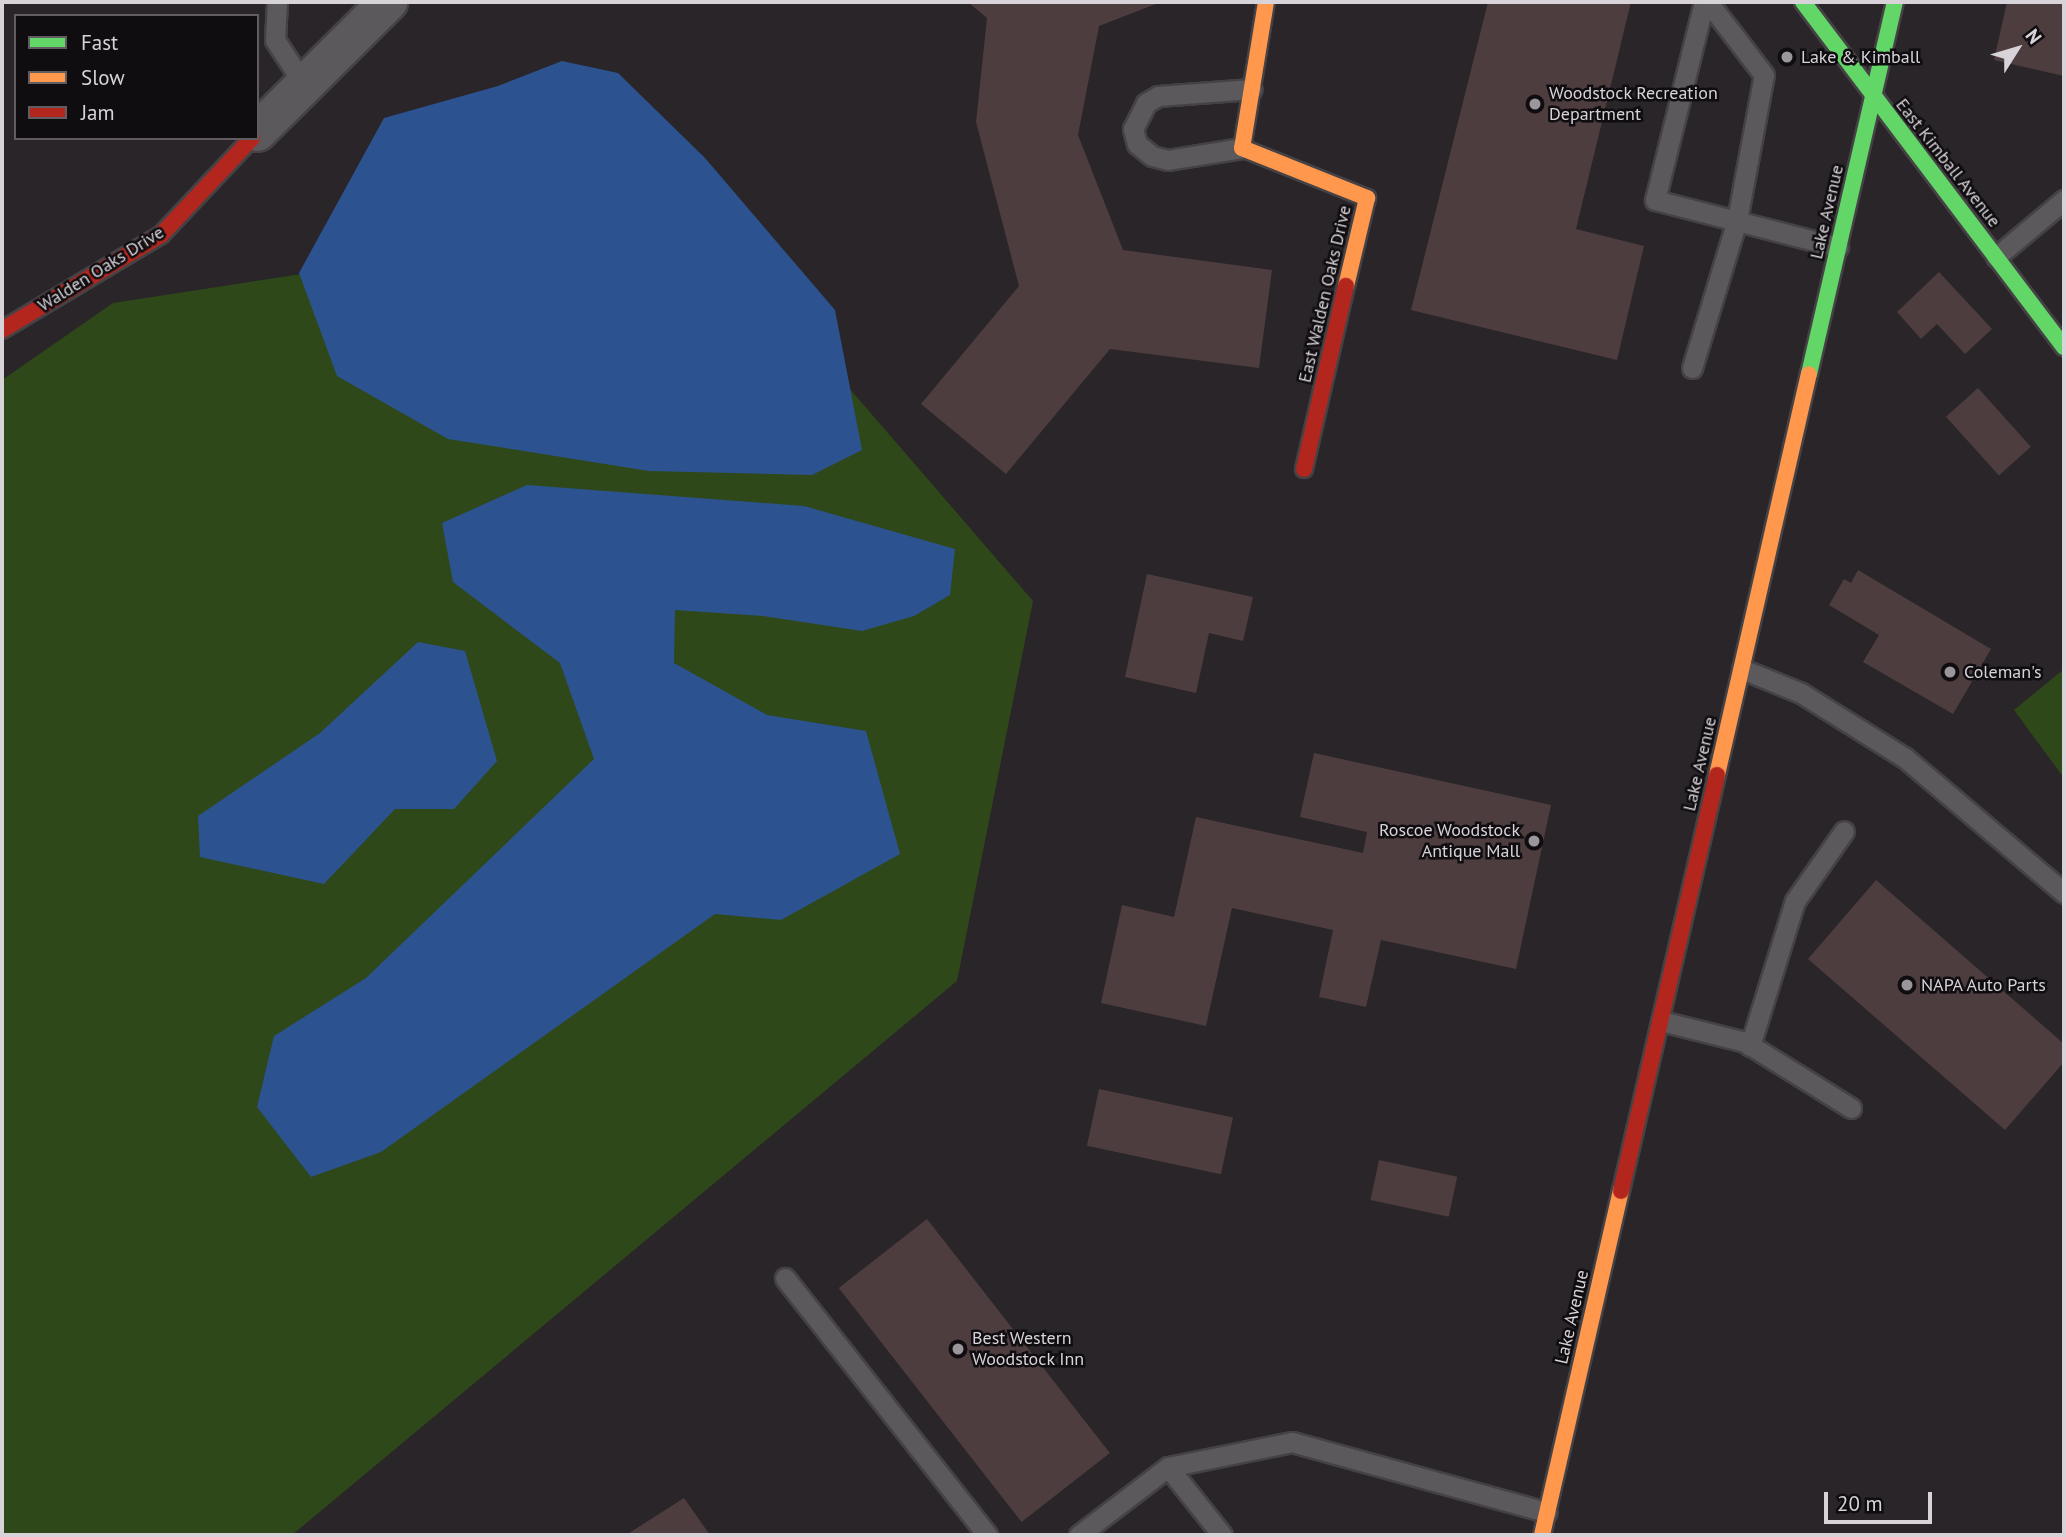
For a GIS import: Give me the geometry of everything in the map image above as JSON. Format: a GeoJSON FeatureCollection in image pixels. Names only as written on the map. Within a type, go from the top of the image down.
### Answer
{"type":"FeatureCollection","features":[{"type":"Feature","properties":{"kind":"street"},"geometry":{"type":"LineString","coordinates":[[259,130],[303,83],[388,2]]}},
{"type":"Feature","properties":{"kind":"street"},"geometry":{"type":"LineString","coordinates":[[1242,148],[1266,2]]}},
{"type":"Feature","properties":{"kind":"street","name":"East Kimball Avenue"},"geometry":{"type":"LineString","coordinates":[[1802,2],[2064,346]]}},
{"type":"Feature","properties":{"kind":"street","name":"Lake Avenue"},"geometry":{"type":"LineString","coordinates":[[1542,1535],[1895,2]]}},
{"type":"Feature","properties":{"kind":"street","name":"Walden Oaks Drive"},"geometry":{"type":"LineString","coordinates":[[2,330],[161,235],[250,140]]}},
{"type":"Feature","properties":{"kind":"street","name":"East Walden Oaks Drive"},"geometry":{"type":"LineString","coordinates":[[1242,148],[1367,198],[1304,469]]}},
{"type":"Feature","properties":{"kind":"lane"},"geometry":{"type":"LineString","coordinates":[[277,2],[274,17],[275,40],[303,83]]}},
{"type":"Feature","properties":{"kind":"lane"},"geometry":{"type":"LineString","coordinates":[[1706,2],[1655,200],[1838,247]]}},
{"type":"Feature","properties":{"kind":"lane"},"geometry":{"type":"LineString","coordinates":[[1692,368],[1737,220],[1764,75],[1706,2]]}},
{"type":"Feature","properties":{"kind":"lane"},"geometry":{"type":"LineString","coordinates":[[1242,148],[1168,160],[1152,156],[1137,144],[1133,130],[1146,103],[1158,96],[1252,89]]}},
{"type":"Feature","properties":{"kind":"lane"},"geometry":{"type":"LineString","coordinates":[[1996,257],[2064,200]]}},
{"type":"Feature","properties":{"kind":"lane"},"geometry":{"type":"LineString","coordinates":[[1742,668],[1801,693],[1905,758],[2064,894]]}},
{"type":"Feature","properties":{"kind":"lane"},"geometry":{"type":"LineString","coordinates":[[1751,1046],[1795,901],[1844,831]]}},
{"type":"Feature","properties":{"kind":"lane"},"geometry":{"type":"LineString","coordinates":[[1661,1021],[1751,1046],[1851,1108]]}},
{"type":"Feature","properties":{"kind":"lane"},"geometry":{"type":"LineString","coordinates":[[785,1278],[987,1535]]}},
{"type":"Feature","properties":{"kind":"lane"},"geometry":{"type":"LineString","coordinates":[[1079,1535],[1168,1467],[1292,1442],[1547,1512]]}},
{"type":"Feature","properties":{"kind":"lane"},"geometry":{"type":"LineString","coordinates":[[1168,1467],[1222,1535]]}},
{"type":"Feature","properties":{"kind":"green space"},"geometry":{"type":"Polygon","coordinates":[[[698,213],[1033,601],[957,981],[292,1535],[2,1535],[2,380],[113,303],[698,213]]]}},
{"type":"Feature","properties":{"kind":"green space"},"geometry":{"type":"Polygon","coordinates":[[[2064,669],[2064,778],[2014,710],[2064,669]]]}},
{"type":"Feature","properties":{"kind":"water"},"geometry":{"type":"Polygon","coordinates":[[[562,61],[618,73],[705,158],[835,310],[862,450],[812,475],[649,471],[448,439],[337,376],[299,273],[384,118],[498,86],[562,61]]]}},
{"type":"Feature","properties":{"kind":"water"},"geometry":{"type":"Polygon","coordinates":[[[527,485],[804,506],[955,549],[950,595],[914,616],[862,631],[763,616],[675,610],[674,663],[767,715],[866,731],[900,854],[781,920],[715,914],[381,1152],[311,1177],[257,1107],[274,1036],[366,978],[594,759],[560,663],[453,582],[442,523],[527,485]]]}},
{"type":"Feature","properties":{"kind":"water"},"geometry":{"type":"Polygon","coordinates":[[[418,642],[465,651],[497,761],[454,809],[395,809],[324,884],[200,857],[198,816],[320,733],[418,642]]]}},
{"type":"Feature","properties":{"kind":"building"},"geometry":{"type":"Polygon","coordinates":[[[968,2],[1161,2],[1099,26],[1078,135],[1123,250],[1272,270],[1259,368],[1110,349],[1006,474],[921,404],[1019,286],[976,122],[987,18],[968,2]]]}},
{"type":"Feature","properties":{"kind":"building","name":"Woodstock Recreation Department"},"geometry":{"type":"Polygon","coordinates":[[[1488,2],[1631,2],[1576,229],[1644,246],[1617,360],[1411,310],[1488,2]]]}},
{"type":"Feature","properties":{"kind":"building"},"geometry":{"type":"Polygon","coordinates":[[[2007,2],[2064,2],[2064,76],[1994,60],[2007,2]]]}},
{"type":"Feature","properties":{"kind":"building"},"geometry":{"type":"Polygon","coordinates":[[[1939,272],[1992,329],[1965,354],[1937,324],[1921,339],[1897,312],[1939,272]]]}},
{"type":"Feature","properties":{"kind":"building"},"geometry":{"type":"Polygon","coordinates":[[[1978,388],[2031,447],[1999,475],[1946,417],[1978,388]]]}},
{"type":"Feature","properties":{"kind":"building"},"geometry":{"type":"Polygon","coordinates":[[[1858,570],[1991,649],[1953,714],[1863,662],[1879,635],[1829,605],[1844,579],[1851,583],[1858,570]]]}},
{"type":"Feature","properties":{"kind":"building"},"geometry":{"type":"Polygon","coordinates":[[[1147,574],[1253,597],[1243,641],[1209,633],[1196,693],[1125,677],[1147,574]]]}},
{"type":"Feature","properties":{"kind":"building"},"geometry":{"type":"Polygon","coordinates":[[[1314,753],[1551,805],[1516,969],[1381,940],[1366,1007],[1319,997],[1333,930],[1232,908],[1206,1026],[1101,1003],[1122,905],[1174,917],[1196,817],[1363,853],[1367,832],[1300,817],[1314,753]]]}},
{"type":"Feature","properties":{"kind":"building"},"geometry":{"type":"Polygon","coordinates":[[[1876,880],[2064,1044],[2064,1062],[2005,1130],[1808,959],[1876,880]]]}},
{"type":"Feature","properties":{"kind":"building"},"geometry":{"type":"Polygon","coordinates":[[[1099,1089],[1233,1117],[1221,1174],[1087,1146],[1099,1089]]]}},
{"type":"Feature","properties":{"kind":"building"},"geometry":{"type":"Polygon","coordinates":[[[1379,1160],[1457,1177],[1449,1217],[1370,1200],[1379,1160]]]}},
{"type":"Feature","properties":{"kind":"building","name":"Best Western Woodstock Inn"},"geometry":{"type":"Polygon","coordinates":[[[927,1219],[1110,1453],[1022,1522],[839,1288],[927,1219]]]}},
{"type":"Feature","properties":{"kind":"building"},"geometry":{"type":"Polygon","coordinates":[[[684,1498],[710,1535],[626,1535],[684,1498]]]}},
{"type":"Feature","properties":{"kind":"traffic: fast"},"geometry":{"type":"LineString","coordinates":[[1803,2],[2064,347]]}},
{"type":"Feature","properties":{"kind":"traffic: fast"},"geometry":{"type":"LineString","coordinates":[[1809,374],[1895,2]]}},
{"type":"Feature","properties":{"kind":"traffic: slow"},"geometry":{"type":"LineString","coordinates":[[1266,2],[1242,148],[1367,198],[1346,286]]}},
{"type":"Feature","properties":{"kind":"traffic: slow"},"geometry":{"type":"LineString","coordinates":[[1717,775],[1809,374]]}},
{"type":"Feature","properties":{"kind":"traffic: slow"},"geometry":{"type":"LineString","coordinates":[[1542,1535],[1621,1191]]}},
{"type":"Feature","properties":{"kind":"traffic: jam"},"geometry":{"type":"LineString","coordinates":[[2,330],[161,235],[250,140]]}},
{"type":"Feature","properties":{"kind":"traffic: jam"},"geometry":{"type":"LineString","coordinates":[[1304,469],[1346,286]]}},
{"type":"Feature","properties":{"kind":"traffic: jam"},"geometry":{"type":"LineString","coordinates":[[1621,1191],[1717,775]]}},
{"type":"Feature","properties":{"kind":"place","name":"Lake & Kimball"},"geometry":{"type":"Point","coordinates":[1787,57]}},
{"type":"Feature","properties":{"kind":"place","name":"Woodstock Recreation Department"},"geometry":{"type":"Point","coordinates":[1535,104]}},
{"type":"Feature","properties":{"kind":"place","name":"Coleman's"},"geometry":{"type":"Point","coordinates":[1950,672]}},
{"type":"Feature","properties":{"kind":"place","name":"Roscoe Woodstock Antique Mall"},"geometry":{"type":"Point","coordinates":[1534,841]}},
{"type":"Feature","properties":{"kind":"place","name":"NAPA Auto Parts"},"geometry":{"type":"Point","coordinates":[1907,985]}},
{"type":"Feature","properties":{"kind":"place","name":"Best Western Woodstock Inn"},"geometry":{"type":"Point","coordinates":[958,1349]}}]}
